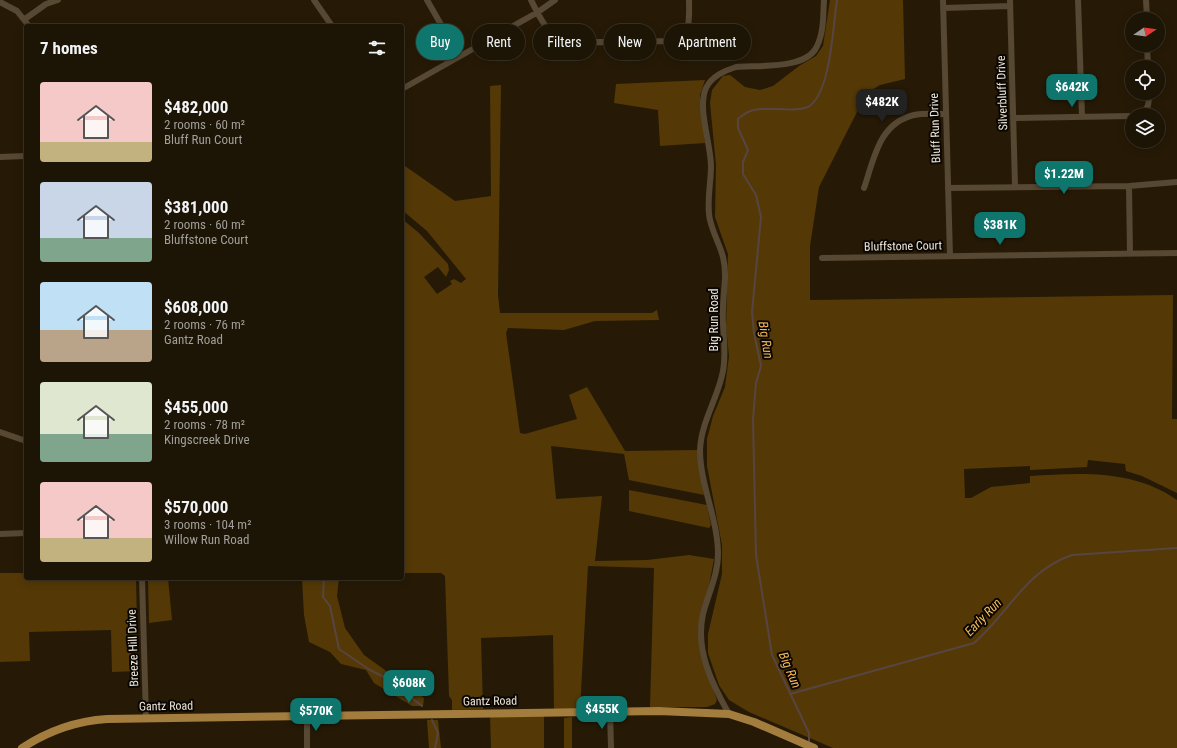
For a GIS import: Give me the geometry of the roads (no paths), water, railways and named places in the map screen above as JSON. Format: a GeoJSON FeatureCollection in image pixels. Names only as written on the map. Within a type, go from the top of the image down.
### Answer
{"type":"FeatureCollection","features":[{"type":"Feature","properties":{"kind":"main road","name":"Gantz Road"},"geometry":{"type":"LineString","coordinates":[[22,748],[57,729],[96,720],[307,715],[683,711],[729,714],[754,722],[814,748]]}},
{"type":"Feature","properties":{"kind":"street"},"geometry":{"type":"LineString","coordinates":[[25,19],[46,4],[58,0]]}},
{"type":"Feature","properties":{"kind":"street"},"geometry":{"type":"LineString","coordinates":[[314,0],[331,24]]}},
{"type":"Feature","properties":{"kind":"street"},"geometry":{"type":"LineString","coordinates":[[428,0],[441,24]]}},
{"type":"Feature","properties":{"kind":"street"},"geometry":{"type":"LineString","coordinates":[[531,0],[555,37],[567,41],[664,41]]}},
{"type":"Feature","properties":{"kind":"street"},"geometry":{"type":"LineString","coordinates":[[464,53],[538,12],[555,0]]}},
{"type":"Feature","properties":{"kind":"street"},"geometry":{"type":"LineString","coordinates":[[689,0],[689,24]]}},
{"type":"Feature","properties":{"kind":"street","name":"Big Run Road"},"geometry":{"type":"LineString","coordinates":[[729,714],[716,691],[706,666],[702,649],[701,634],[703,614],[716,568],[718,552],[702,468],[700,448],[704,426],[720,386],[725,352],[723,317],[724,258],[710,220],[711,154],[704,106],[704,94],[714,78],[730,69],[736,67],[786,64],[809,56],[817,47],[821,35],[824,0]]}},
{"type":"Feature","properties":{"kind":"street","name":"Bluff Run Drive"},"geometry":{"type":"LineString","coordinates":[[943,0],[950,256]]}},
{"type":"Feature","properties":{"kind":"street"},"geometry":{"type":"LineString","coordinates":[[1078,0],[1082,116]]}},
{"type":"Feature","properties":{"kind":"street"},"geometry":{"type":"LineString","coordinates":[[1146,0],[1147,12]]}},
{"type":"Feature","properties":{"kind":"street"},"geometry":{"type":"LineString","coordinates":[[0,2],[17,11],[29,24]]}},
{"type":"Feature","properties":{"kind":"street"},"geometry":{"type":"LineString","coordinates":[[943,8],[1010,3]]}},
{"type":"Feature","properties":{"kind":"street","name":"Silverbluff Drive"},"geometry":{"type":"LineString","coordinates":[[1010,3],[1015,186]]}},
{"type":"Feature","properties":{"kind":"street"},"geometry":{"type":"LineString","coordinates":[[404,87],[452,60]]}},
{"type":"Feature","properties":{"kind":"street"},"geometry":{"type":"LineString","coordinates":[[864,188],[879,143],[892,125],[903,118],[916,115],[945,114]]}},
{"type":"Feature","properties":{"kind":"street"},"geometry":{"type":"LineString","coordinates":[[1014,118],[1125,116]]}},
{"type":"Feature","properties":{"kind":"street"},"geometry":{"type":"LineString","coordinates":[[0,157],[24,156]]}},
{"type":"Feature","properties":{"kind":"street"},"geometry":{"type":"LineString","coordinates":[[948,188],[1015,186],[1129,186],[1177,182]]}},
{"type":"Feature","properties":{"kind":"street"},"geometry":{"type":"LineString","coordinates":[[1129,186],[1130,253]]}},
{"type":"Feature","properties":{"kind":"street","name":"Bluffstone Court"},"geometry":{"type":"LineString","coordinates":[[822,258],[1177,253]]}},
{"type":"Feature","properties":{"kind":"street"},"geometry":{"type":"LineString","coordinates":[[0,432],[24,440]]}},
{"type":"Feature","properties":{"kind":"street"},"geometry":{"type":"LineString","coordinates":[[0,534],[24,533]]}},
{"type":"Feature","properties":{"kind":"street","name":"Breeze Hill Drive"},"geometry":{"type":"LineString","coordinates":[[142,580],[146,718]]}},
{"type":"Feature","properties":{"kind":"street"},"geometry":{"type":"LineString","coordinates":[[610,711],[611,748]]}},
{"type":"Feature","properties":{"kind":"street"},"geometry":{"type":"LineString","coordinates":[[307,715],[307,748]]}},
{"type":"Feature","properties":{"kind":"waterway","name":"Big Run"},"geometry":{"type":"LineString","coordinates":[[809,744],[809,733],[772,655],[756,555],[753,419],[756,383],[761,366],[754,333],[752,312],[761,217],[756,195],[743,174],[743,162],[748,150],[738,128],[738,119],[747,112],[756,110],[801,109],[808,107],[816,100],[822,88],[830,58],[837,0]]}},
{"type":"Feature","properties":{"kind":"waterway","name":"Early Run"},"geometry":{"type":"LineString","coordinates":[[790,694],[974,643],[1018,594],[1042,571],[1056,562],[1072,555],[1177,548]]}},
{"type":"Feature","properties":{"kind":"waterway"},"geometry":{"type":"LineString","coordinates":[[324,580],[323,597],[330,606],[339,649],[370,670],[386,678]]}},
{"type":"Feature","properties":{"kind":"waterway"},"geometry":{"type":"LineString","coordinates":[[391,682],[422,706]]}},
{"type":"Feature","properties":{"kind":"waterway"},"geometry":{"type":"LineString","coordinates":[[432,720],[438,733],[435,748]]}}]}
